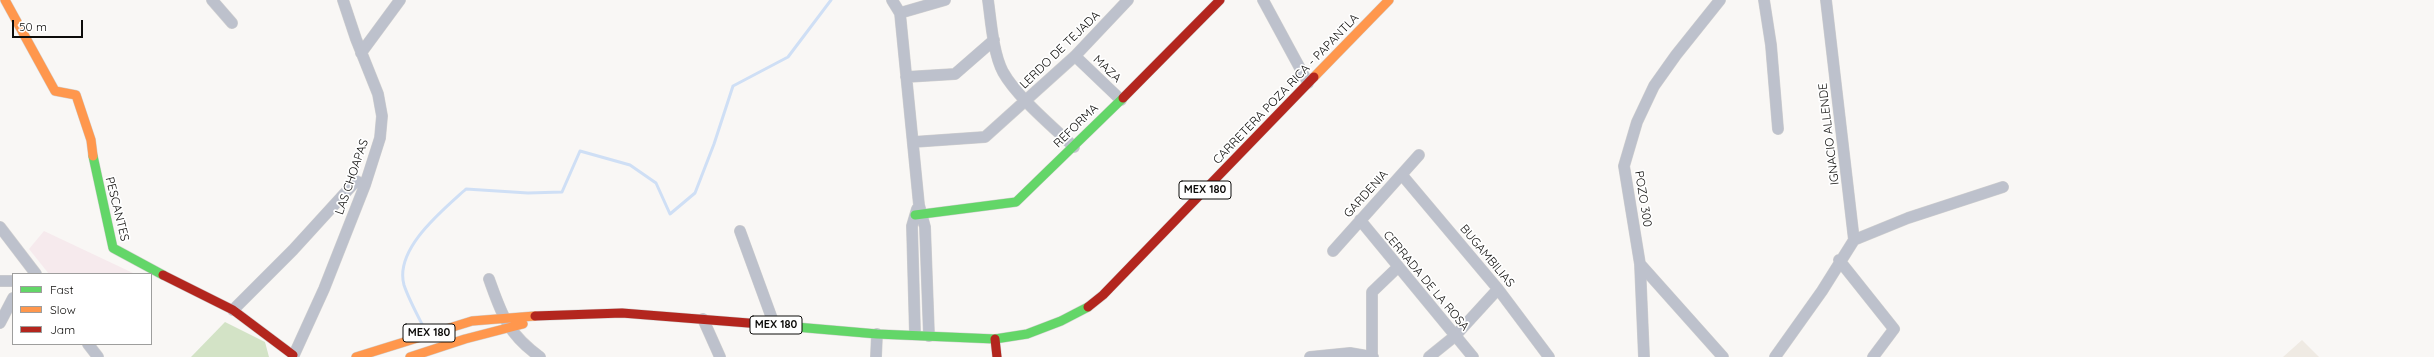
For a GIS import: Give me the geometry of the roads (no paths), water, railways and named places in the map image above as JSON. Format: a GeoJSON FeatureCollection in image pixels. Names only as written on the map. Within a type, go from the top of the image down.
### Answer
{"type":"FeatureCollection","features":[{"type":"Feature","properties":{"kind":"main road","name":"PESCANTES"},"geometry":{"type":"LineString","coordinates":[[5,0],[55,91],[76,95],[91,140],[94,164],[113,248],[188,290],[234,310],[293,356]]}},
{"type":"Feature","properties":{"kind":"main road","name":"REFORMA"},"geometry":{"type":"LineString","coordinates":[[918,211],[1016,202],[1122,100],[1220,0]]}},
{"type":"Feature","properties":{"kind":"main road","name":"CARRETERA POZA RICA - PAPANTLA"},"geometry":{"type":"LineString","coordinates":[[557,316],[622,313],[774,324],[877,334],[915,334],[995,339],[1027,334],[1061,321],[1087,308],[1103,295],[1389,0]]}},
{"type":"Feature","properties":{"kind":"main road","name":"MEX 180"},"geometry":{"type":"LineString","coordinates":[[356,357],[458,324],[503,317],[557,316]]}},
{"type":"Feature","properties":{"kind":"main road","name":"MEX 180"},"geometry":{"type":"LineString","coordinates":[[410,357],[465,339],[557,316]]}},
{"type":"Feature","properties":{"kind":"main road"},"geometry":{"type":"LineString","coordinates":[[995,339],[997,357]]}},
{"type":"Feature","properties":{"kind":"street"},"geometry":{"type":"LineString","coordinates":[[212,0],[232,23]]}},
{"type":"Feature","properties":{"kind":"street","name":"LAS CHOAPAS"},"geometry":{"type":"LineString","coordinates":[[293,356],[324,289],[365,185],[380,138],[382,116],[378,94],[361,53],[343,0]]}},
{"type":"Feature","properties":{"kind":"street"},"geometry":{"type":"LineString","coordinates":[[361,53],[400,0]]}},
{"type":"Feature","properties":{"kind":"street"},"geometry":{"type":"LineString","coordinates":[[892,0],[900,13],[914,142],[918,211],[925,227],[929,336]]}},
{"type":"Feature","properties":{"kind":"street"},"geometry":{"type":"LineString","coordinates":[[900,13],[945,0]]}},
{"type":"Feature","properties":{"kind":"street"},"geometry":{"type":"LineString","coordinates":[[988,0],[994,40],[1002,71],[1026,101],[1074,147]]}},
{"type":"Feature","properties":{"kind":"street","name":"LERDO DE TEJADA"},"geometry":{"type":"LineString","coordinates":[[914,142],[985,137],[1075,56],[1128,0]]}},
{"type":"Feature","properties":{"kind":"street"},"geometry":{"type":"LineString","coordinates":[[1263,0],[1308,84]]}},
{"type":"Feature","properties":{"kind":"street","name":"POZO 300"},"geometry":{"type":"LineString","coordinates":[[1644,357],[1640,264],[1624,166],[1637,122],[1659,80],[1684,44],[1720,0]]}},
{"type":"Feature","properties":{"kind":"street"},"geometry":{"type":"LineString","coordinates":[[1764,0],[1771,45],[1778,129]]}},
{"type":"Feature","properties":{"kind":"street","name":"IGNACIO ALLENDE"},"geometry":{"type":"LineString","coordinates":[[1826,0],[1854,240]]}},
{"type":"Feature","properties":{"kind":"street"},"geometry":{"type":"LineString","coordinates":[[906,77],[955,74],[994,40]]}},
{"type":"Feature","properties":{"kind":"street","name":"MAZA"},"geometry":{"type":"LineString","coordinates":[[1075,56],[1122,100]]}},
{"type":"Feature","properties":{"kind":"street","name":"GARDENIA"},"geometry":{"type":"LineString","coordinates":[[1333,251],[1419,155]]}},
{"type":"Feature","properties":{"kind":"street","name":"BUGAMBILIAS"},"geometry":{"type":"LineString","coordinates":[[1402,175],[1498,289],[1549,357]]}},
{"type":"Feature","properties":{"kind":"street"},"geometry":{"type":"LineString","coordinates":[[234,310],[293,250],[356,181],[365,185]]}},
{"type":"Feature","properties":{"kind":"street"},"geometry":{"type":"LineString","coordinates":[[1775,357],[1822,291],[1839,260],[1854,240],[1908,218],[2003,187]]}},
{"type":"Feature","properties":{"kind":"street"},"geometry":{"type":"LineString","coordinates":[[915,334],[912,226],[918,211]]}},
{"type":"Feature","properties":{"kind":"street","name":"CERRADA DE LA ROSA"},"geometry":{"type":"LineString","coordinates":[[1360,220],[1397,268],[1473,357]]}},
{"type":"Feature","properties":{"kind":"street"},"geometry":{"type":"LineString","coordinates":[[0,226],[32,272]]}},
{"type":"Feature","properties":{"kind":"street"},"geometry":{"type":"LineString","coordinates":[[740,231],[774,324]]}},
{"type":"Feature","properties":{"kind":"street"},"geometry":{"type":"LineString","coordinates":[[1839,260],[1894,329],[1873,357]]}},
{"type":"Feature","properties":{"kind":"street"},"geometry":{"type":"LineString","coordinates":[[1640,264],[1723,357]]}},
{"type":"Feature","properties":{"kind":"street"},"geometry":{"type":"LineString","coordinates":[[1310,357],[1350,353],[1372,356],[1372,292],[1397,268]]}},
{"type":"Feature","properties":{"kind":"street"},"geometry":{"type":"LineString","coordinates":[[913,270],[927,270]]}},
{"type":"Feature","properties":{"kind":"street"},"geometry":{"type":"LineString","coordinates":[[489,279],[508,328],[527,348],[540,357]]}},
{"type":"Feature","properties":{"kind":"street"},"geometry":{"type":"LineString","coordinates":[[0,281],[12,280]]}},
{"type":"Feature","properties":{"kind":"street"},"geometry":{"type":"LineString","coordinates":[[1430,357],[1455,336],[1498,289]]}},
{"type":"Feature","properties":{"kind":"street"},"geometry":{"type":"LineString","coordinates":[[0,323],[12,300]]}},
{"type":"Feature","properties":{"kind":"street"},"geometry":{"type":"LineString","coordinates":[[703,320],[720,357]]}},
{"type":"Feature","properties":{"kind":"street"},"geometry":{"type":"LineString","coordinates":[[876,357],[877,334]]}},
{"type":"Feature","properties":{"kind":"street"},"geometry":{"type":"LineString","coordinates":[[89,345],[98,357]]}},
{"type":"Feature","properties":{"kind":"waterway"},"geometry":{"type":"LineString","coordinates":[[425,330],[404,285],[403,271],[406,258],[413,244],[423,231],[466,189],[528,193],[562,192],[580,151],[630,165],[656,183],[670,214],[695,193],[714,144],[733,86],[788,57],[831,0]]}}]}
